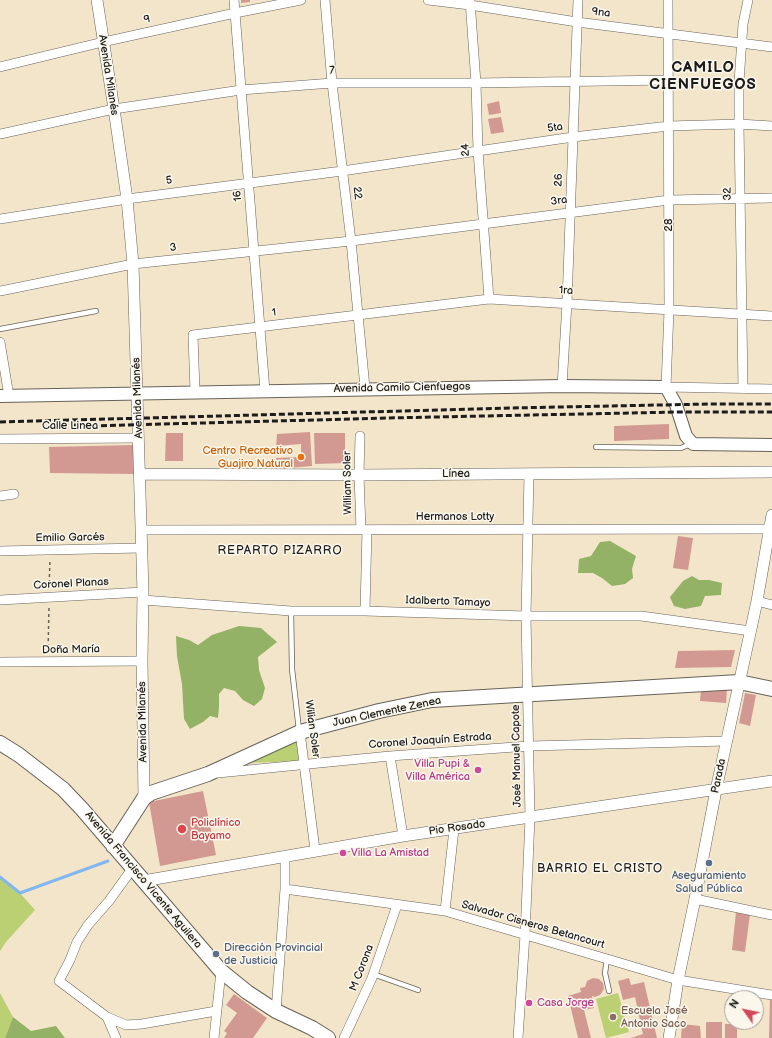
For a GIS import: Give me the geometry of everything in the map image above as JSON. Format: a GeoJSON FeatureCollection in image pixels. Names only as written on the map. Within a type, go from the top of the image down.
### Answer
{"type":"FeatureCollection","features":[{"type":"Feature","properties":{"kind":"main road","name":"Avenida Camilo Cienfuegos"},"geometry":{"type":"LineString","coordinates":[[4,396],[366,388],[562,386],[666,387]]}},
{"type":"Feature","properties":{"kind":"main road"},"geometry":{"type":"LineString","coordinates":[[666,387],[676,405],[686,436],[694,444],[772,445]]}},
{"type":"Feature","properties":{"kind":"main road","name":"Juan Clemente Zenea"},"geometry":{"type":"LineString","coordinates":[[144,798],[150,793],[208,774],[300,732],[379,711],[432,700],[739,682],[772,689]]}},
{"type":"Feature","properties":{"kind":"main road","name":"Avenida Francisco Vicente Aguilera"},"geometry":{"type":"LineString","coordinates":[[0,744],[19,755],[63,789],[82,809],[221,972],[247,992],[276,1011],[312,1028],[328,1038]]}},
{"type":"Feature","properties":{"kind":"main road"},"geometry":{"type":"LineString","coordinates":[[113,846],[144,798]]}},
{"type":"Feature","properties":{"kind":"street","name":"Avenida Milanés"},"geometry":{"type":"LineString","coordinates":[[97,0],[127,198],[133,264],[143,596],[142,661],[144,798]]}},
{"type":"Feature","properties":{"kind":"street","name":"16"},"geometry":{"type":"LineString","coordinates":[[234,0],[265,391]]}},
{"type":"Feature","properties":{"kind":"street","name":"9"},"geometry":{"type":"LineString","coordinates":[[0,67],[103,42],[301,0]]}},
{"type":"Feature","properties":{"kind":"street","name":"22"},"geometry":{"type":"LineString","coordinates":[[325,0],[332,83],[351,241],[366,388]]}},
{"type":"Feature","properties":{"kind":"street","name":"9na"},"geometry":{"type":"LineString","coordinates":[[428,0],[470,2],[577,22],[772,47]]}},
{"type":"Feature","properties":{"kind":"street","name":"26"},"geometry":{"type":"LineString","coordinates":[[562,386],[567,303],[578,0]]}},
{"type":"Feature","properties":{"kind":"street","name":"28"},"geometry":{"type":"LineString","coordinates":[[666,387],[669,310],[668,0]]}},
{"type":"Feature","properties":{"kind":"street","name":"32"},"geometry":{"type":"LineString","coordinates":[[743,388],[739,124],[743,24],[748,0]]}},
{"type":"Feature","properties":{"kind":"street","name":"24"},"geometry":{"type":"LineString","coordinates":[[470,2],[476,83],[478,151],[489,299]]}},
{"type":"Feature","properties":{"kind":"street","name":"7"},"geometry":{"type":"LineString","coordinates":[[0,134],[114,109],[241,90],[332,83],[476,83],[669,80]]}},
{"type":"Feature","properties":{"kind":"street","name":"5ta"},"geometry":{"type":"LineString","coordinates":[[342,171],[573,137],[669,126],[739,124],[772,126]]}},
{"type":"Feature","properties":{"kind":"street","name":"5"},"geometry":{"type":"LineString","coordinates":[[0,219],[127,198],[249,184],[342,171]]}},
{"type":"Feature","properties":{"kind":"street","name":"3ra"},"geometry":{"type":"LineString","coordinates":[[351,241],[668,200],[772,198]]}},
{"type":"Feature","properties":{"kind":"street","name":"3"},"geometry":{"type":"LineString","coordinates":[[0,291],[133,264],[351,241]]}},
{"type":"Feature","properties":{"kind":"street","name":"1ra"},"geometry":{"type":"LineString","coordinates":[[359,315],[489,299],[772,316]]}},
{"type":"Feature","properties":{"kind":"street","name":"1"},"geometry":{"type":"LineString","coordinates":[[194,392],[193,335],[359,315]]}},
{"type":"Feature","properties":{"kind":"street"},"geometry":{"type":"LineString","coordinates":[[0,342],[4,396]]}},
{"type":"Feature","properties":{"kind":"street"},"geometry":{"type":"LineString","coordinates":[[666,387],[772,389]]}},
{"type":"Feature","properties":{"kind":"street","name":"William Soler"},"geometry":{"type":"LineString","coordinates":[[360,436],[359,475],[364,530],[365,611]]}},
{"type":"Feature","properties":{"kind":"street","name":"Calle Linea"},"geometry":{"type":"LineString","coordinates":[[0,439],[139,438]]}},
{"type":"Feature","properties":{"kind":"street","name":"Línea"},"geometry":{"type":"LineString","coordinates":[[140,474],[359,475],[772,472]]}},
{"type":"Feature","properties":{"kind":"street","name":"José Manuel Capote"},"geometry":{"type":"LineString","coordinates":[[518,1038],[525,935],[530,818],[526,616],[529,474]]}},
{"type":"Feature","properties":{"kind":"street"},"geometry":{"type":"LineString","coordinates":[[0,496],[14,494]]}},
{"type":"Feature","properties":{"kind":"street","name":"Hermanos Lotty"},"geometry":{"type":"LineString","coordinates":[[141,530],[528,529],[771,521]]}},
{"type":"Feature","properties":{"kind":"street","name":"Parada"},"geometry":{"type":"LineString","coordinates":[[669,1038],[678,980],[716,790],[751,631],[771,521]]}},
{"type":"Feature","properties":{"kind":"street","name":"Emilio Garcés"},"geometry":{"type":"LineString","coordinates":[[0,551],[142,548]]}},
{"type":"Feature","properties":{"kind":"street","name":"Idalberto Tamayo"},"geometry":{"type":"LineString","coordinates":[[143,596],[291,611],[365,611],[526,616],[641,616],[751,631]]}},
{"type":"Feature","properties":{"kind":"street","name":"Coronel Planas"},"geometry":{"type":"LineString","coordinates":[[0,600],[143,596]]}},
{"type":"Feature","properties":{"kind":"street"},"geometry":{"type":"LineString","coordinates":[[757,601],[772,604]]}},
{"type":"Feature","properties":{"kind":"street","name":"Doña María"},"geometry":{"type":"LineString","coordinates":[[0,662],[142,661]]}},
{"type":"Feature","properties":{"kind":"street","name":"Wilian Soler"},"geometry":{"type":"LineString","coordinates":[[300,732],[315,850]]}},
{"type":"Feature","properties":{"kind":"street","name":"Coronel Joaquín Estrada"},"geometry":{"type":"LineString","coordinates":[[208,774],[390,756],[529,746],[727,741]]}},
{"type":"Feature","properties":{"kind":"street"},"geometry":{"type":"LineString","coordinates":[[390,756],[403,836]]}},
{"type":"Feature","properties":{"kind":"street","name":"Pio Rosado"},"geometry":{"type":"LineString","coordinates":[[143,881],[285,857],[315,850],[403,836],[772,781]]}},
{"type":"Feature","properties":{"kind":"street"},"geometry":{"type":"LineString","coordinates":[[445,911],[454,828]]}},
{"type":"Feature","properties":{"kind":"street"},"geometry":{"type":"LineString","coordinates":[[276,1011],[285,889],[285,857]]}},
{"type":"Feature","properties":{"kind":"street"},"geometry":{"type":"LineString","coordinates":[[132,868],[109,901],[88,925],[77,942],[59,981],[107,1017],[126,1024],[142,1024],[216,1010]]}},
{"type":"Feature","properties":{"kind":"street","name":"Salvador Cisneros Betancourt"},"geometry":{"type":"LineString","coordinates":[[285,889],[445,911],[678,980],[772,994]]}},
{"type":"Feature","properties":{"kind":"street"},"geometry":{"type":"LineString","coordinates":[[695,899],[772,915]]}},
{"type":"Feature","properties":{"kind":"street","name":"M Corona"},"geometry":{"type":"LineString","coordinates":[[344,1038],[373,974],[397,905]]}},
{"type":"Feature","properties":{"kind":"street"},"geometry":{"type":"LineString","coordinates":[[214,1038],[221,972]]}},
{"type":"Feature","properties":{"kind":"street"},"geometry":{"type":"LineString","coordinates":[[107,1017],[116,1038]]}},
{"type":"Feature","properties":{"kind":"lane"},"geometry":{"type":"LineString","coordinates":[[0,329],[96,311]]}},
{"type":"Feature","properties":{"kind":"lane"},"geometry":{"type":"LineString","coordinates":[[596,447],[681,448],[694,444]]}},
{"type":"Feature","properties":{"kind":"lane","name":"Wilian Soler"},"geometry":{"type":"LineString","coordinates":[[291,611],[292,669],[300,732]]}},
{"type":"Feature","properties":{"kind":"lane"},"geometry":{"type":"LineString","coordinates":[[607,959],[605,972],[609,991]]}},
{"type":"Feature","properties":{"kind":"lane"},"geometry":{"type":"LineString","coordinates":[[373,974],[418,990]]}},
{"type":"Feature","properties":{"kind":"green space"},"geometry":{"type":"Polygon","coordinates":[[[610,541],[636,556],[632,569],[633,578],[625,584],[612,586],[593,573],[578,573],[579,559],[591,556],[600,542],[610,541]]]}},
{"type":"Feature","properties":{"kind":"green space"},"geometry":{"type":"Polygon","coordinates":[[[692,576],[699,580],[709,580],[722,583],[721,595],[705,596],[701,606],[685,609],[674,606],[670,597],[683,581],[692,576]]]}},
{"type":"Feature","properties":{"kind":"green space"},"geometry":{"type":"Polygon","coordinates":[[[239,626],[261,628],[277,642],[258,657],[259,670],[265,688],[262,699],[254,706],[243,700],[235,691],[224,688],[219,694],[218,718],[210,716],[203,722],[190,729],[184,719],[182,684],[177,656],[176,636],[189,640],[198,645],[212,635],[239,626]]]}},
{"type":"Feature","properties":{"kind":"green space"},"geometry":{"type":"Polygon","coordinates":[[[299,737],[302,761],[246,763],[299,737]]]}},
{"type":"Feature","properties":{"kind":"green space"},"geometry":{"type":"Polygon","coordinates":[[[0,877],[20,893],[35,910],[6,942],[0,951],[0,877]]]}},
{"type":"Feature","properties":{"kind":"green space"},"geometry":{"type":"Polygon","coordinates":[[[0,993],[13,1017],[5,1038],[0,1038],[0,993]]]}},
{"type":"Feature","properties":{"kind":"green space"},"geometry":{"type":"Polygon","coordinates":[[[618,993],[629,1032],[606,1038],[596,999],[618,993]]]}},
{"type":"Feature","properties":{"kind":"green space"},"geometry":{"type":"Polygon","coordinates":[[[13,1017],[31,1031],[56,1026],[65,1038],[5,1038],[13,1017]]]}},
{"type":"Feature","properties":{"kind":"building"},"geometry":{"type":"Polygon","coordinates":[[[241,0],[250,0],[250,2],[241,3],[241,0]]]}},
{"type":"Feature","properties":{"kind":"building"},"geometry":{"type":"Polygon","coordinates":[[[499,101],[501,113],[489,115],[487,104],[499,101]]]}},
{"type":"Feature","properties":{"kind":"building"},"geometry":{"type":"Polygon","coordinates":[[[501,117],[504,132],[491,134],[488,119],[501,117]]]}},
{"type":"Feature","properties":{"kind":"building"},"geometry":{"type":"Polygon","coordinates":[[[669,424],[669,439],[614,441],[614,426],[669,424]]]}},
{"type":"Feature","properties":{"kind":"building"},"geometry":{"type":"Polygon","coordinates":[[[310,432],[312,466],[276,469],[276,458],[301,457],[301,444],[276,446],[277,434],[310,432]]]}},
{"type":"Feature","properties":{"kind":"building"},"geometry":{"type":"Polygon","coordinates":[[[166,433],[183,433],[183,461],[165,461],[166,433]]]}},
{"type":"Feature","properties":{"kind":"building"},"geometry":{"type":"Polygon","coordinates":[[[314,433],[345,433],[345,463],[315,464],[314,433]]]}},
{"type":"Feature","properties":{"kind":"building"},"geometry":{"type":"Polygon","coordinates":[[[133,445],[135,474],[50,473],[49,447],[133,445]]]}},
{"type":"Feature","properties":{"kind":"building"},"geometry":{"type":"Polygon","coordinates":[[[678,536],[693,538],[688,570],[673,568],[678,536]]]}},
{"type":"Feature","properties":{"kind":"building"},"geometry":{"type":"Polygon","coordinates":[[[735,650],[731,667],[675,668],[678,651],[735,650]]]}},
{"type":"Feature","properties":{"kind":"building"},"geometry":{"type":"Polygon","coordinates":[[[727,689],[726,703],[700,701],[701,690],[727,689]]]}},
{"type":"Feature","properties":{"kind":"building"},"geometry":{"type":"Polygon","coordinates":[[[745,693],[756,695],[750,726],[739,723],[745,693]]]}},
{"type":"Feature","properties":{"kind":"building","name":"Policlínico Bayamo"},"geometry":{"type":"Polygon","coordinates":[[[203,791],[216,855],[160,866],[149,802],[203,791]]]}},
{"type":"Feature","properties":{"kind":"building"},"geometry":{"type":"Polygon","coordinates":[[[736,912],[750,914],[745,952],[732,950],[736,912]]]}},
{"type":"Feature","properties":{"kind":"building"},"geometry":{"type":"Polygon","coordinates":[[[593,978],[599,979],[603,983],[604,989],[600,995],[595,997],[592,996],[594,1008],[584,1010],[591,1038],[578,1038],[568,996],[581,992],[580,988],[585,987],[587,981],[593,978]]]}},
{"type":"Feature","properties":{"kind":"building"},"geometry":{"type":"Polygon","coordinates":[[[629,978],[631,985],[644,982],[657,1038],[631,1038],[643,1034],[635,997],[623,1000],[618,981],[629,978]]]}},
{"type":"Feature","properties":{"kind":"building"},"geometry":{"type":"Polygon","coordinates":[[[234,994],[267,1018],[253,1038],[224,1038],[227,1033],[224,1031],[237,1013],[226,1005],[234,994]]]}},
{"type":"Feature","properties":{"kind":"building"},"geometry":{"type":"Polygon","coordinates":[[[770,998],[772,998],[772,1038],[769,1038],[770,998]]]}},
{"type":"Feature","properties":{"kind":"building"},"geometry":{"type":"Polygon","coordinates":[[[706,1022],[722,1022],[722,1038],[706,1038],[706,1022]]]}},
{"type":"Feature","properties":{"kind":"building"},"geometry":{"type":"Polygon","coordinates":[[[682,1024],[700,1026],[701,1038],[681,1038],[682,1024]]]}},
{"type":"Feature","properties":{"kind":"building"},"geometry":{"type":"Polygon","coordinates":[[[725,1030],[737,1030],[737,1038],[725,1038],[725,1030]]]}},
{"type":"Feature","properties":{"kind":"waterway"},"geometry":{"type":"LineString","coordinates":[[0,877],[20,893],[108,861]]}},
{"type":"Feature","properties":{"kind":"railway"},"geometry":{"type":"LineString","coordinates":[[0,422],[510,408],[772,404]]}},
{"type":"Feature","properties":{"kind":"railway"},"geometry":{"type":"LineString","coordinates":[[74,425],[91,426],[678,412],[772,412]]}},
{"type":"Feature","properties":{"kind":"place","name":"Centro Recreativo Guajiro Natural"},"geometry":{"type":"Point","coordinates":[301,457]}},
{"type":"Feature","properties":{"kind":"place","name":"Villa Pupi & Villa América"},"geometry":{"type":"Point","coordinates":[478,770]}},
{"type":"Feature","properties":{"kind":"place","name":"Policlínico Bayamo"},"geometry":{"type":"Point","coordinates":[182,829]}},
{"type":"Feature","properties":{"kind":"place","name":"Villa La Amistad"},"geometry":{"type":"Point","coordinates":[343,853]}},
{"type":"Feature","properties":{"kind":"place","name":"Aseguramiento Salud Pública"},"geometry":{"type":"Point","coordinates":[709,863]}},
{"type":"Feature","properties":{"kind":"place","name":"Dirección Provincial de Justicia"},"geometry":{"type":"Point","coordinates":[216,954]}},
{"type":"Feature","properties":{"kind":"place","name":"Casa Jorge"},"geometry":{"type":"Point","coordinates":[529,1003]}},
{"type":"Feature","properties":{"kind":"place","name":"Escuela José Antonio Saco"},"geometry":{"type":"Point","coordinates":[613,1017]}},
{"type":"Feature","properties":{"kind":"district","name":"CAMILO CIENFUEGOS"},"geometry":{"type":"Point","coordinates":[703,76]}},
{"type":"Feature","properties":{"kind":"district","name":"REPARTO PIZARRO"},"geometry":{"type":"Point","coordinates":[280,551]}},
{"type":"Feature","properties":{"kind":"district","name":"BARRIO EL CRISTO"},"geometry":{"type":"Point","coordinates":[600,869]}}]}
